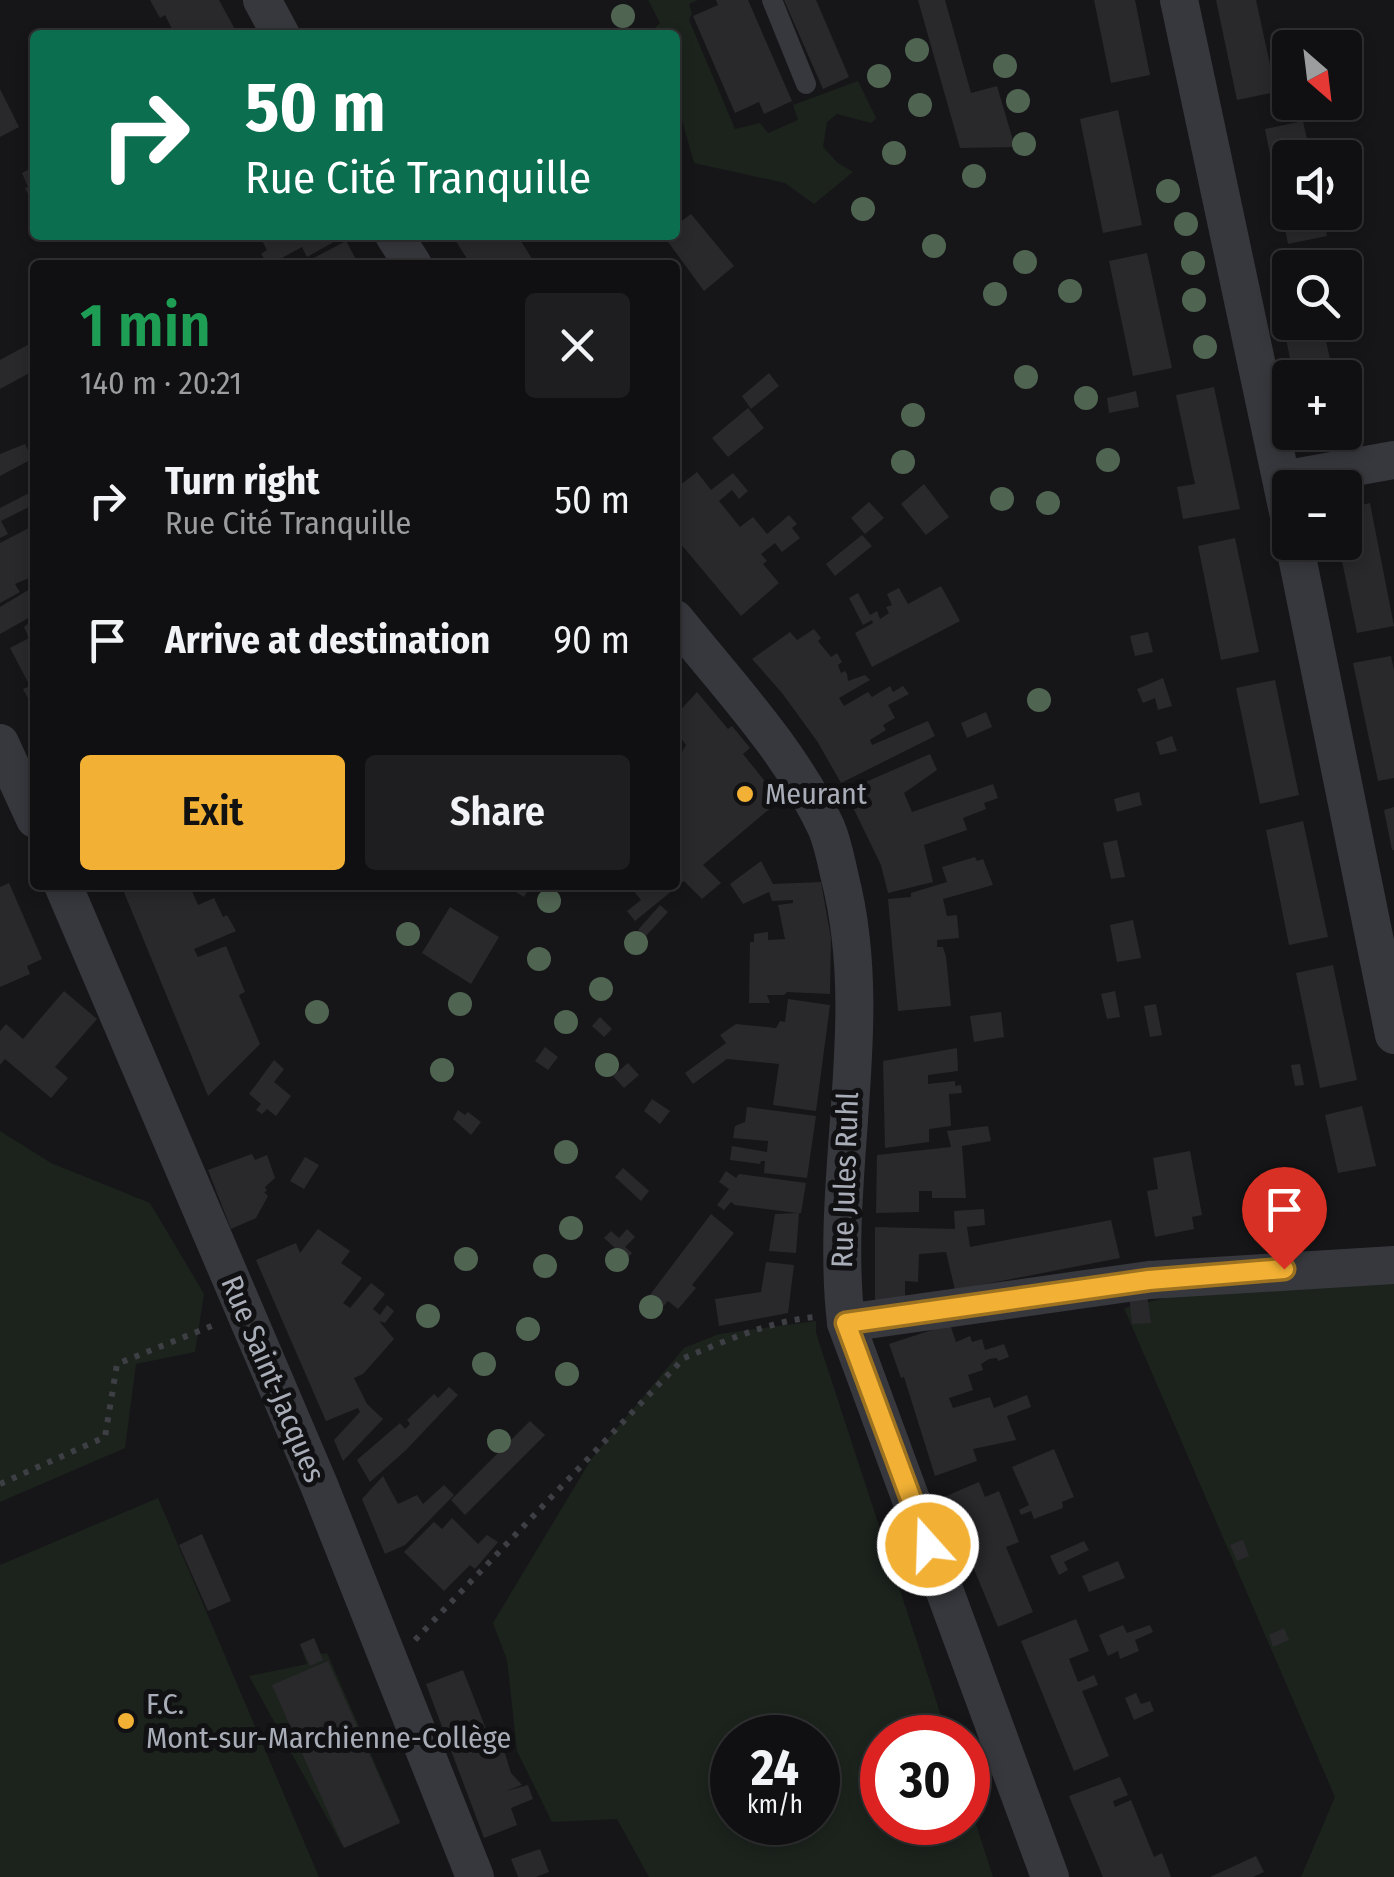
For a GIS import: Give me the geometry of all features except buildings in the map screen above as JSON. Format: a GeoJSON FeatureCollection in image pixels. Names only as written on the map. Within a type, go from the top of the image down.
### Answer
{"type":"FeatureCollection","features":[{"type":"Feature","properties":{"kind":"street"},"geometry":{"type":"LineString","coordinates":[[262,0],[279,30]]}},
{"type":"Feature","properties":{"kind":"street"},"geometry":{"type":"LineString","coordinates":[[1179,0],[1280,470]]}},
{"type":"Feature","properties":{"kind":"street"},"geometry":{"type":"LineString","coordinates":[[1338,470],[1394,460]]}},
{"type":"Feature","properties":{"kind":"street"},"geometry":{"type":"LineString","coordinates":[[1298,560],[1394,1035]]}},
{"type":"Feature","properties":{"kind":"street","name":"Rue Jules Ruhl"},"geometry":{"type":"LineString","coordinates":[[680,625],[806,787],[828,832],[851,921],[853,1009],[840,1276],[846,1323],[1050,1877]]}},
{"type":"Feature","properties":{"kind":"street"},"geometry":{"type":"LineString","coordinates":[[0,743],[30,808]]}},
{"type":"Feature","properties":{"kind":"street","name":"Rue Saint-Jacques"},"geometry":{"type":"LineString","coordinates":[[65,890],[319,1485],[475,1877]]}},
{"type":"Feature","properties":{"kind":"street"},"geometry":{"type":"LineString","coordinates":[[846,1323],[1149,1280],[1394,1265]]}},
{"type":"Feature","properties":{"kind":"lane"},"geometry":{"type":"LineString","coordinates":[[772,0],[806,84]]}},
{"type":"Feature","properties":{"kind":"path"},"geometry":{"type":"LineString","coordinates":[[391,1666],[684,1358],[728,1339],[796,1319],[818,1317],[846,1323]]}},
{"type":"Feature","properties":{"kind":"path"},"geometry":{"type":"LineString","coordinates":[[0,1484],[105,1438],[117,1364],[199,1329]]}},
{"type":"Feature","properties":{"kind":"shaded area"},"geometry":{"type":"Polygon","coordinates":[[[648,0],[698,0],[689,4],[689,20],[735,129],[760,123],[768,133],[798,120],[793,105],[858,81],[876,118],[871,123],[837,114],[827,122],[823,147],[853,172],[814,204],[785,183],[694,163],[680,113],[680,30],[652,30],[660,23],[648,0]]]}},
{"type":"Feature","properties":{"kind":"shaded area"},"geometry":{"type":"Polygon","coordinates":[[[0,1131],[51,1163],[150,1203],[204,1294],[195,1352],[136,1364],[125,1448],[0,1502],[0,1131]]]}},
{"type":"Feature","properties":{"kind":"shaded area"},"geometry":{"type":"Polygon","coordinates":[[[1284,1269],[1394,1277],[1394,1877],[1301,1877],[1335,1797],[1124,1308],[1284,1269]]]}},
{"type":"Feature","properties":{"kind":"shaded area"},"geometry":{"type":"Polygon","coordinates":[[[816,1321],[816,1333],[941,1715],[860,1715],[860,1845],[983,1845],[993,1877],[649,1877],[617,1819],[552,1822],[517,1751],[507,1660],[493,1623],[592,1458],[684,1348],[719,1334],[816,1321]]]}},
{"type":"Feature","properties":{"kind":"shaded area","name":"F.C. Mont-sur-Marchienne-Collège"},"geometry":{"type":"Polygon","coordinates":[[[158,1498],[319,1877],[0,1877],[0,1565],[158,1498]]]}},
{"type":"Feature","properties":{"kind":"shaded area"},"geometry":{"type":"Polygon","coordinates":[[[313,1640],[321,1654],[327,1653],[400,1821],[342,1845],[249,1676],[307,1664],[300,1645],[313,1640]]]}},
{"type":"Feature","properties":{"kind":"place","name":"Meurant"},"geometry":{"type":"Point","coordinates":[745,794]}},
{"type":"Feature","properties":{"kind":"place","name":"F.C. Mont-sur-Marchienne-Collège"},"geometry":{"type":"Point","coordinates":[126,1721]}},
{"type":"Feature","properties":{"kind":"route"},"geometry":{"type":"LineString","coordinates":[[928,1545],[846,1323],[1149,1280],[1284,1269]]}}]}
